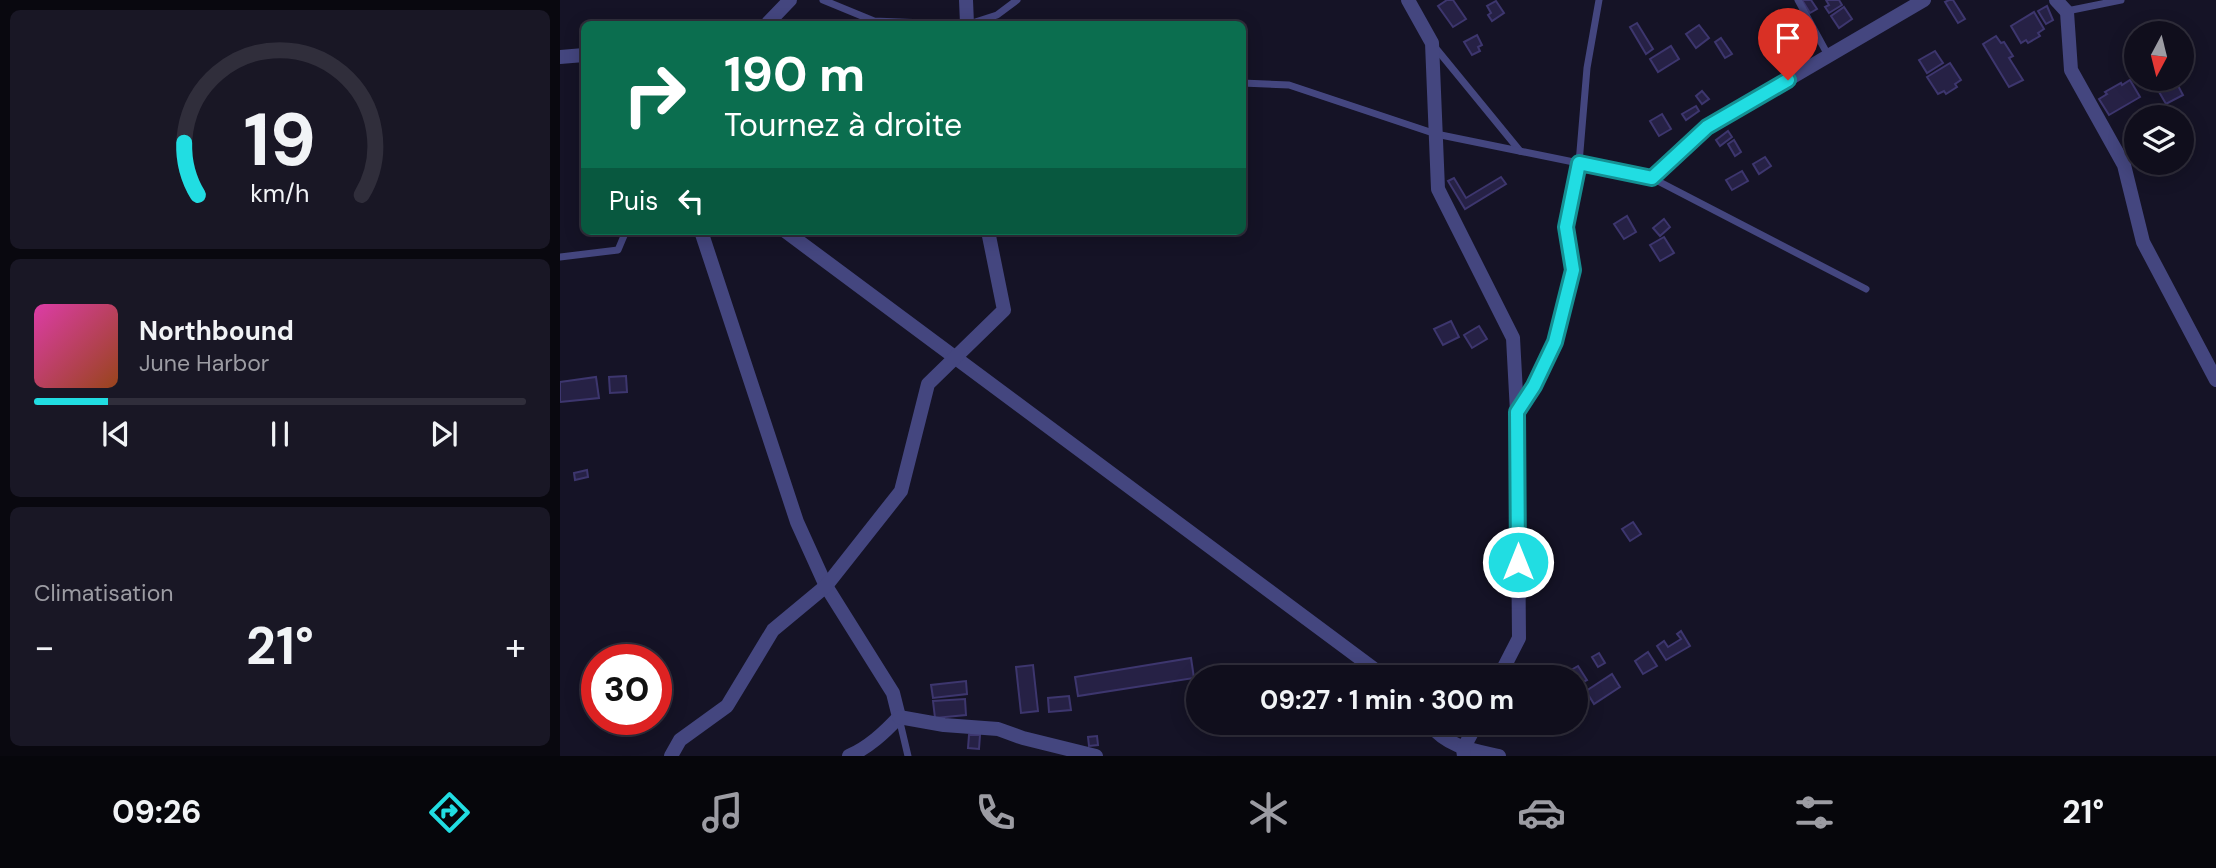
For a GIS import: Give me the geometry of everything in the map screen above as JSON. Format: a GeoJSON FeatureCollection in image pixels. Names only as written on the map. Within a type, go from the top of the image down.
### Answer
{"type":"FeatureCollection","features":[{"type":"Feature","properties":{"kind":"street"},"geometry":{"type":"LineString","coordinates":[[770,21],[790,0]]}},
{"type":"Feature","properties":{"kind":"street"},"geometry":{"type":"LineString","coordinates":[[966,0],[968,21]]}},
{"type":"Feature","properties":{"kind":"street"},"geometry":{"type":"LineString","coordinates":[[1408,0],[1432,43],[1438,189],[1513,338],[1517,412],[1519,638],[1505,665]]}},
{"type":"Feature","properties":{"kind":"street"},"geometry":{"type":"LineString","coordinates":[[1652,178],[1707,127],[1924,0]]}},
{"type":"Feature","properties":{"kind":"street"},"geometry":{"type":"LineString","coordinates":[[2056,0],[2067,12],[2071,70],[2124,165],[2143,242],[2216,380]]}},
{"type":"Feature","properties":{"kind":"street"},"geometry":{"type":"LineString","coordinates":[[560,57],[581,55]]}},
{"type":"Feature","properties":{"kind":"street"},"geometry":{"type":"LineString","coordinates":[[702,235],[797,522],[826,586],[893,693],[899,718]]}},
{"type":"Feature","properties":{"kind":"street"},"geometry":{"type":"LineString","coordinates":[[790,235],[1369,665]]}},
{"type":"Feature","properties":{"kind":"street"},"geometry":{"type":"LineString","coordinates":[[671,756],[680,740],[727,706],[773,630],[826,586],[901,491],[928,383],[1004,310],[989,235]]}},
{"type":"Feature","properties":{"kind":"street"},"geometry":{"type":"LineString","coordinates":[[849,756],[863,750],[899,718]]}},
{"type":"Feature","properties":{"kind":"street"},"geometry":{"type":"LineString","coordinates":[[899,718],[998,729],[1096,756]]}},
{"type":"Feature","properties":{"kind":"street"},"geometry":{"type":"LineString","coordinates":[[1438,735],[1463,752],[1499,756]]}},
{"type":"Feature","properties":{"kind":"street"},"geometry":{"type":"LineString","coordinates":[[1463,752],[1471,735]]}},
{"type":"Feature","properties":{"kind":"lane"},"geometry":{"type":"LineString","coordinates":[[823,0],[874,21]]}},
{"type":"Feature","properties":{"kind":"lane"},"geometry":{"type":"LineString","coordinates":[[978,21],[998,15],[1017,0]]}},
{"type":"Feature","properties":{"kind":"lane"},"geometry":{"type":"LineString","coordinates":[[1517,412],[1534,386],[1555,342],[1573,270],[1566,227],[1579,163],[1587,68],[1599,0]]}},
{"type":"Feature","properties":{"kind":"lane"},"geometry":{"type":"LineString","coordinates":[[1798,0],[1829,57]]}},
{"type":"Feature","properties":{"kind":"lane"},"geometry":{"type":"LineString","coordinates":[[2067,12],[2121,0]]}},
{"type":"Feature","properties":{"kind":"lane"},"geometry":{"type":"LineString","coordinates":[[1432,43],[1520,151]]}},
{"type":"Feature","properties":{"kind":"lane"},"geometry":{"type":"LineString","coordinates":[[1246,83],[1289,85],[1436,134],[1652,178],[1866,289]]}},
{"type":"Feature","properties":{"kind":"lane"},"geometry":{"type":"LineString","coordinates":[[560,257],[618,250],[624,235]]}},
{"type":"Feature","properties":{"kind":"lane"},"geometry":{"type":"LineString","coordinates":[[899,718],[908,756]]}},
{"type":"Feature","properties":{"kind":"building"},"geometry":{"type":"Polygon","coordinates":[[[1447,0],[1453,0],[1466,19],[1453,27],[1438,6],[1447,0]]]}},
{"type":"Feature","properties":{"kind":"building"},"geometry":{"type":"Polygon","coordinates":[[[1802,0],[1811,0],[1817,9],[1810,13],[1802,0]]]}},
{"type":"Feature","properties":{"kind":"building"},"geometry":{"type":"Polygon","coordinates":[[[1826,0],[1839,0],[1842,5],[1829,13],[1825,7],[1829,5],[1826,0]]]}},
{"type":"Feature","properties":{"kind":"building"},"geometry":{"type":"Polygon","coordinates":[[[1953,0],[1965,19],[1958,23],[1945,2],[1953,0]]]}},
{"type":"Feature","properties":{"kind":"building"},"geometry":{"type":"Polygon","coordinates":[[[1496,1],[1504,13],[1492,21],[1487,6],[1496,1]]]}},
{"type":"Feature","properties":{"kind":"building"},"geometry":{"type":"Polygon","coordinates":[[[2047,6],[2053,20],[2046,24],[2038,11],[2047,6]]]}},
{"type":"Feature","properties":{"kind":"building"},"geometry":{"type":"Polygon","coordinates":[[[1844,7],[1852,19],[1839,28],[1831,16],[1844,7]]]}},
{"type":"Feature","properties":{"kind":"building"},"geometry":{"type":"Polygon","coordinates":[[[2034,12],[2044,29],[2038,33],[2040,36],[2028,43],[2026,40],[2021,43],[2011,26],[2034,12]]]}},
{"type":"Feature","properties":{"kind":"building"},"geometry":{"type":"Polygon","coordinates":[[[1637,23],[1653,49],[1646,54],[1630,27],[1637,23]]]}},
{"type":"Feature","properties":{"kind":"building"},"geometry":{"type":"Polygon","coordinates":[[[1699,25],[1709,38],[1696,48],[1686,34],[1699,25]]]}},
{"type":"Feature","properties":{"kind":"building"},"geometry":{"type":"Polygon","coordinates":[[[1477,35],[1482,45],[1478,47],[1480,51],[1472,55],[1464,42],[1477,35]]]}},
{"type":"Feature","properties":{"kind":"building"},"geometry":{"type":"Polygon","coordinates":[[[1996,36],[2001,43],[2004,42],[2013,56],[2009,58],[2023,80],[2009,87],[1983,44],[1996,36]]]}},
{"type":"Feature","properties":{"kind":"building"},"geometry":{"type":"Polygon","coordinates":[[[1721,38],[1732,54],[1725,58],[1715,42],[1721,38]]]}},
{"type":"Feature","properties":{"kind":"building"},"geometry":{"type":"Polygon","coordinates":[[[1671,46],[1679,59],[1658,72],[1650,59],[1671,46]]]}},
{"type":"Feature","properties":{"kind":"building"},"geometry":{"type":"Polygon","coordinates":[[[1935,51],[1943,63],[1927,73],[1919,60],[1935,51]]]}},
{"type":"Feature","properties":{"kind":"building"},"geometry":{"type":"Polygon","coordinates":[[[1950,63],[1961,80],[1955,84],[1957,87],[1946,94],[1944,91],[1938,94],[1927,77],[1950,63]]]}},
{"type":"Feature","properties":{"kind":"building"},"geometry":{"type":"Polygon","coordinates":[[[2121,83],[2124,84],[2124,91],[2136,91],[2140,97],[2109,115],[2099,99],[2107,94],[2105,92],[2121,83]]]}},
{"type":"Feature","properties":{"kind":"building"},"geometry":{"type":"Polygon","coordinates":[[[1702,91],[1709,99],[1702,104],[1696,96],[1702,91]]]}},
{"type":"Feature","properties":{"kind":"building"},"geometry":{"type":"Polygon","coordinates":[[[2159,91],[2181,91],[2183,95],[2166,104],[2159,91]]]}},
{"type":"Feature","properties":{"kind":"building"},"geometry":{"type":"Polygon","coordinates":[[[1696,106],[1699,111],[1686,120],[1682,114],[1696,106]]]}},
{"type":"Feature","properties":{"kind":"building"},"geometry":{"type":"Polygon","coordinates":[[[1662,114],[1671,129],[1659,136],[1650,121],[1662,114]]]}},
{"type":"Feature","properties":{"kind":"building"},"geometry":{"type":"Polygon","coordinates":[[[1728,131],[1732,137],[1720,146],[1716,140],[1728,131]]]}},
{"type":"Feature","properties":{"kind":"building"},"geometry":{"type":"Polygon","coordinates":[[[1734,140],[1741,152],[1735,156],[1728,144],[1734,140]]]}},
{"type":"Feature","properties":{"kind":"building"},"geometry":{"type":"Polygon","coordinates":[[[1765,157],[1771,166],[1759,174],[1753,164],[1765,157]]]}},
{"type":"Feature","properties":{"kind":"building"},"geometry":{"type":"Polygon","coordinates":[[[1742,171],[1748,181],[1732,190],[1726,180],[1742,171]]]}},
{"type":"Feature","properties":{"kind":"building"},"geometry":{"type":"Polygon","coordinates":[[[1501,177],[1506,184],[1465,209],[1448,181],[1454,178],[1466,198],[1501,177]]]}},
{"type":"Feature","properties":{"kind":"building"},"geometry":{"type":"Polygon","coordinates":[[[1627,216],[1636,232],[1624,239],[1614,224],[1627,216]]]}},
{"type":"Feature","properties":{"kind":"building"},"geometry":{"type":"Polygon","coordinates":[[[1664,219],[1670,227],[1660,236],[1653,228],[1664,219]]]}},
{"type":"Feature","properties":{"kind":"building"},"geometry":{"type":"Polygon","coordinates":[[[1664,237],[1674,253],[1660,261],[1650,245],[1664,237]]]}},
{"type":"Feature","properties":{"kind":"building"},"geometry":{"type":"Polygon","coordinates":[[[1451,321],[1459,337],[1443,345],[1434,329],[1451,321]]]}},
{"type":"Feature","properties":{"kind":"building"},"geometry":{"type":"Polygon","coordinates":[[[1479,326],[1487,339],[1472,348],[1464,335],[1479,326]]]}},
{"type":"Feature","properties":{"kind":"building"},"geometry":{"type":"Polygon","coordinates":[[[626,376],[627,392],[610,393],[609,377],[626,376]]]}},
{"type":"Feature","properties":{"kind":"building"},"geometry":{"type":"Polygon","coordinates":[[[596,377],[599,398],[560,402],[560,382],[596,377]]]}},
{"type":"Feature","properties":{"kind":"building"},"geometry":{"type":"Polygon","coordinates":[[[587,470],[588,477],[575,480],[574,473],[587,470]]]}},
{"type":"Feature","properties":{"kind":"building"},"geometry":{"type":"Polygon","coordinates":[[[1633,522],[1641,534],[1630,541],[1622,529],[1633,522]]]}},
{"type":"Feature","properties":{"kind":"building"},"geometry":{"type":"Polygon","coordinates":[[[1681,631],[1690,646],[1666,660],[1657,646],[1664,641],[1668,647],[1681,639],[1677,634],[1681,631]]]}},
{"type":"Feature","properties":{"kind":"building"},"geometry":{"type":"Polygon","coordinates":[[[1648,652],[1657,666],[1643,674],[1635,661],[1648,652]]]}},
{"type":"Feature","properties":{"kind":"building"},"geometry":{"type":"Polygon","coordinates":[[[1599,653],[1605,663],[1598,667],[1592,657],[1599,653]]]}},
{"type":"Feature","properties":{"kind":"building"},"geometry":{"type":"Polygon","coordinates":[[[1191,658],[1192,665],[1186,665],[1186,679],[1078,696],[1075,677],[1191,658]]]}},
{"type":"Feature","properties":{"kind":"building"},"geometry":{"type":"Polygon","coordinates":[[[1033,665],[1038,711],[1021,713],[1016,667],[1033,665]]]}},
{"type":"Feature","properties":{"kind":"building"},"geometry":{"type":"Polygon","coordinates":[[[1612,674],[1620,687],[1594,704],[1588,690],[1612,674]]]}},
{"type":"Feature","properties":{"kind":"building"},"geometry":{"type":"Polygon","coordinates":[[[966,681],[967,694],[933,698],[931,685],[966,681]]]}},
{"type":"Feature","properties":{"kind":"building"},"geometry":{"type":"Polygon","coordinates":[[[1069,696],[1071,710],[1049,712],[1048,698],[1069,696]]]}},
{"type":"Feature","properties":{"kind":"building"},"geometry":{"type":"Polygon","coordinates":[[[965,699],[966,715],[935,718],[933,701],[965,699]]]}},
{"type":"Feature","properties":{"kind":"building"},"geometry":{"type":"Polygon","coordinates":[[[969,735],[980,735],[979,749],[968,748],[969,735]]]}},
{"type":"Feature","properties":{"kind":"building"},"geometry":{"type":"Polygon","coordinates":[[[1097,736],[1098,745],[1089,746],[1088,737],[1097,736]]]}},
{"type":"Feature","properties":{"kind":"route"},"geometry":{"type":"LineString","coordinates":[[1518,562],[1517,412],[1534,386],[1555,342],[1573,270],[1566,227],[1579,163],[1652,178],[1707,127],[1788,80]]}}]}
